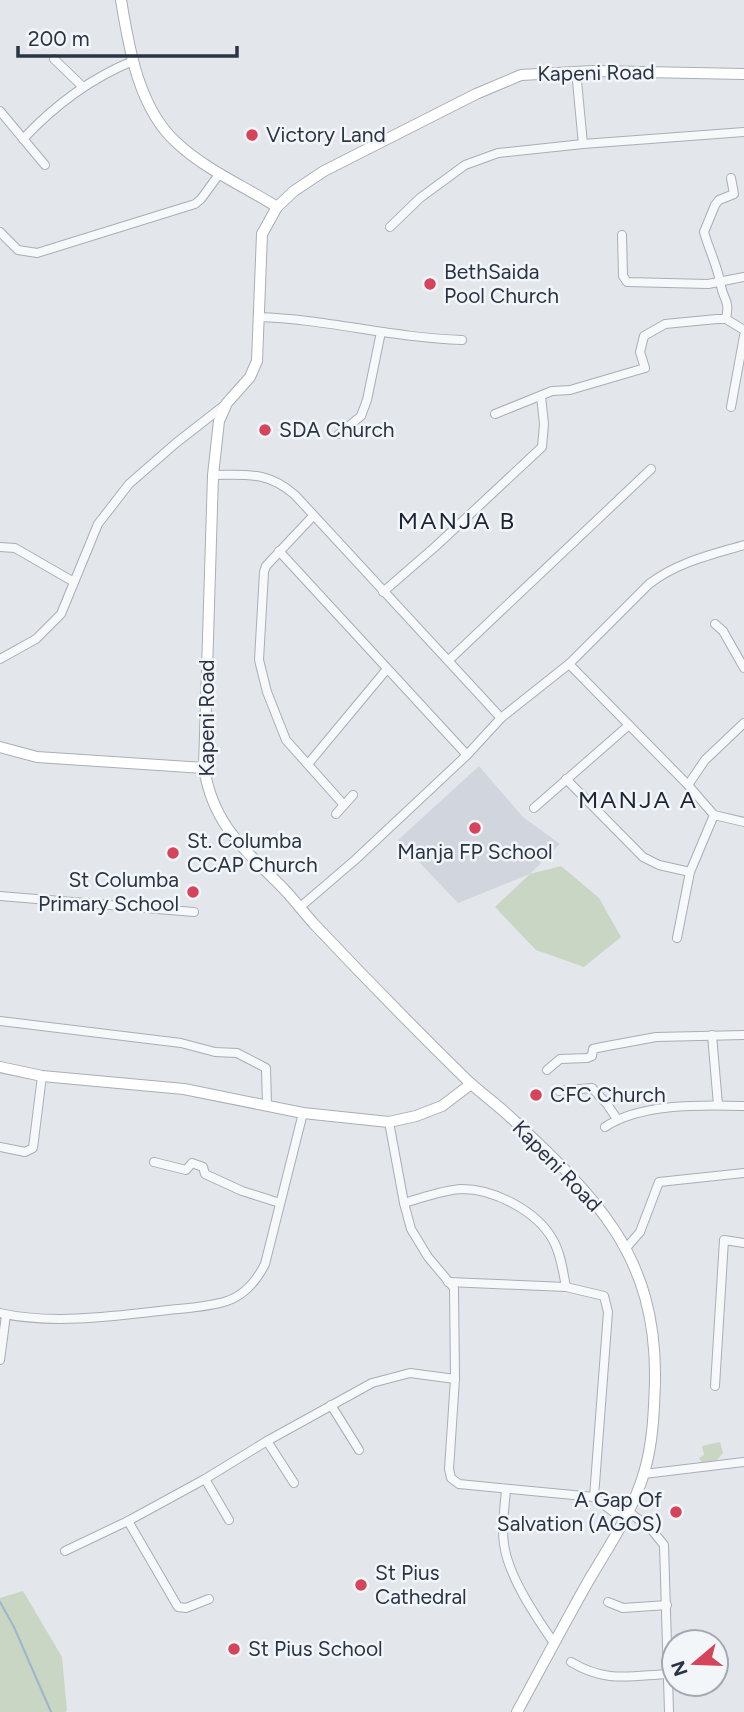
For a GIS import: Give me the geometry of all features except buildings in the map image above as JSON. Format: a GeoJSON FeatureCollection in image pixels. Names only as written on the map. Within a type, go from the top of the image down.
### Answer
{"type":"FeatureCollection","features":[{"type":"Feature","properties":{"kind":"main road"},"geometry":{"type":"LineString","coordinates":[[121,0],[134,61],[155,117],[166,133],[189,153],[277,207]]}},
{"type":"Feature","properties":{"kind":"main road","name":"Kapeni Road"},"geometry":{"type":"LineString","coordinates":[[517,1712],[626,1516],[644,1474],[653,1430],[655,1362],[645,1292],[627,1247],[603,1212],[564,1170],[507,1114],[471,1084],[360,973],[222,822],[207,788],[204,768],[212,475],[216,440],[219,421],[227,403],[250,377],[257,362],[262,234],[277,207],[324,170],[476,94],[521,75],[576,71],[744,74]]}},
{"type":"Feature","properties":{"kind":"main road"},"geometry":{"type":"LineString","coordinates":[[0,747],[37,757],[204,768]]}},
{"type":"Feature","properties":{"kind":"main road"},"geometry":{"type":"LineString","coordinates":[[0,1067],[43,1076],[162,1086],[303,1113],[389,1122],[435,1110],[453,1100],[471,1084]]}},
{"type":"Feature","properties":{"kind":"street"},"geometry":{"type":"LineString","coordinates":[[54,59],[83,86]]}},
{"type":"Feature","properties":{"kind":"street"},"geometry":{"type":"LineString","coordinates":[[23,139],[83,86],[134,61]]}},
{"type":"Feature","properties":{"kind":"street"},"geometry":{"type":"LineString","coordinates":[[576,71],[583,144]]}},
{"type":"Feature","properties":{"kind":"street"},"geometry":{"type":"LineString","coordinates":[[0,111],[45,165]]}},
{"type":"Feature","properties":{"kind":"street"},"geometry":{"type":"LineString","coordinates":[[390,227],[420,198],[465,165],[484,157],[513,150],[744,132]]}},
{"type":"Feature","properties":{"kind":"street"},"geometry":{"type":"LineString","coordinates":[[0,232],[19,250],[37,253],[195,204],[220,173]]}},
{"type":"Feature","properties":{"kind":"street"},"geometry":{"type":"LineString","coordinates":[[726,319],[728,303],[704,232],[717,202],[734,194],[731,177]]}},
{"type":"Feature","properties":{"kind":"street"},"geometry":{"type":"LineString","coordinates":[[622,236],[623,276],[627,282],[691,284],[744,277]]}},
{"type":"Feature","properties":{"kind":"street"},"geometry":{"type":"LineString","coordinates":[[258,317],[286,317],[381,332],[462,340]]}},
{"type":"Feature","properties":{"kind":"street"},"geometry":{"type":"LineString","coordinates":[[495,414],[552,391],[570,390],[645,368],[640,352],[644,336],[664,324],[726,319],[744,330]]}},
{"type":"Feature","properties":{"kind":"street"},"geometry":{"type":"LineString","coordinates":[[339,434],[361,416],[367,400],[381,332]]}},
{"type":"Feature","properties":{"kind":"street"},"geometry":{"type":"LineString","coordinates":[[731,407],[744,336]]}},
{"type":"Feature","properties":{"kind":"street"},"geometry":{"type":"LineString","coordinates":[[383,592],[542,447],[544,424],[541,396]]}},
{"type":"Feature","properties":{"kind":"street"},"geometry":{"type":"LineString","coordinates":[[0,659],[36,639],[61,614],[98,524],[110,506],[153,462],[227,403]]}},
{"type":"Feature","properties":{"kind":"street"},"geometry":{"type":"LineString","coordinates":[[449,660],[651,469]]}},
{"type":"Feature","properties":{"kind":"street"},"geometry":{"type":"LineString","coordinates":[[212,475],[249,475],[279,482],[295,495],[501,718]]}},
{"type":"Feature","properties":{"kind":"street"},"geometry":{"type":"LineString","coordinates":[[313,516],[266,566],[262,583],[259,660],[263,680],[286,740],[344,805]]}},
{"type":"Feature","properties":{"kind":"street"},"geometry":{"type":"LineString","coordinates":[[299,908],[355,860],[467,755],[501,718],[569,663],[661,575],[700,557],[744,545]]}},
{"type":"Feature","properties":{"kind":"street"},"geometry":{"type":"LineString","coordinates":[[0,547],[15,548],[74,582]]}},
{"type":"Feature","properties":{"kind":"street"},"geometry":{"type":"LineString","coordinates":[[279,551],[467,755]]}},
{"type":"Feature","properties":{"kind":"street"},"geometry":{"type":"LineString","coordinates":[[716,624],[723,631],[744,668]]}},
{"type":"Feature","properties":{"kind":"street"},"geometry":{"type":"LineString","coordinates":[[569,663],[714,815],[744,822]]}},
{"type":"Feature","properties":{"kind":"street"},"geometry":{"type":"LineString","coordinates":[[308,764],[387,669]]}},
{"type":"Feature","properties":{"kind":"street"},"geometry":{"type":"LineString","coordinates":[[688,785],[705,760],[744,723]]}},
{"type":"Feature","properties":{"kind":"street"},"geometry":{"type":"LineString","coordinates":[[534,808],[629,725]]}},
{"type":"Feature","properties":{"kind":"street"},"geometry":{"type":"LineString","coordinates":[[566,779],[643,857],[659,865],[691,872]]}},
{"type":"Feature","properties":{"kind":"street"},"geometry":{"type":"LineString","coordinates":[[336,814],[353,795]]}},
{"type":"Feature","properties":{"kind":"street"},"geometry":{"type":"LineString","coordinates":[[677,938],[691,872],[714,815]]}},
{"type":"Feature","properties":{"kind":"street"},"geometry":{"type":"LineString","coordinates":[[0,896],[194,912]]}},
{"type":"Feature","properties":{"kind":"street"},"geometry":{"type":"LineString","coordinates":[[0,1021],[181,1043],[215,1052],[237,1053],[266,1068],[267,1105]]}},
{"type":"Feature","properties":{"kind":"street"},"geometry":{"type":"LineString","coordinates":[[712,1035],[718,1105]]}},
{"type":"Feature","properties":{"kind":"street"},"geometry":{"type":"LineString","coordinates":[[547,1070],[560,1059],[592,1056],[593,1049],[656,1037],[744,1035]]}},
{"type":"Feature","properties":{"kind":"street"},"geometry":{"type":"LineString","coordinates":[[0,1147],[25,1152],[33,1149],[43,1076]]}},
{"type":"Feature","properties":{"kind":"street"},"geometry":{"type":"LineString","coordinates":[[559,1091],[592,1088],[617,1119]]}},
{"type":"Feature","properties":{"kind":"street"},"geometry":{"type":"LineString","coordinates":[[605,1127],[627,1115],[659,1110],[718,1105],[744,1106]]}},
{"type":"Feature","properties":{"kind":"street"},"geometry":{"type":"LineString","coordinates":[[0,1360],[3,1314],[88,1317],[206,1306],[240,1295],[250,1286],[265,1264],[303,1113]]}},
{"type":"Feature","properties":{"kind":"street"},"geometry":{"type":"LineString","coordinates":[[389,1122],[411,1229],[454,1288],[456,1298],[455,1379],[449,1473],[459,1484],[594,1497],[651,1529],[664,1545],[667,1628]]}},
{"type":"Feature","properties":{"kind":"street"},"geometry":{"type":"LineString","coordinates":[[155,1162],[186,1170],[192,1163],[203,1167],[205,1174],[223,1183],[280,1203]]}},
{"type":"Feature","properties":{"kind":"street"},"geometry":{"type":"LineString","coordinates":[[627,1247],[640,1232],[659,1182],[744,1173]]}},
{"type":"Feature","properties":{"kind":"street"},"geometry":{"type":"LineString","coordinates":[[404,1203],[459,1189],[504,1199],[536,1221],[553,1240],[566,1287]]}},
{"type":"Feature","properties":{"kind":"street"},"geometry":{"type":"LineString","coordinates":[[715,1387],[724,1240],[744,1243]]}},
{"type":"Feature","properties":{"kind":"street"},"geometry":{"type":"LineString","coordinates":[[448,1282],[566,1287],[601,1294],[608,1302],[594,1497]]}},
{"type":"Feature","properties":{"kind":"street"},"geometry":{"type":"LineString","coordinates":[[65,1551],[128,1521],[205,1479],[372,1383],[410,1373],[455,1379]]}},
{"type":"Feature","properties":{"kind":"street"},"geometry":{"type":"LineString","coordinates":[[331,1405],[359,1450]]}},
{"type":"Feature","properties":{"kind":"street"},"geometry":{"type":"LineString","coordinates":[[267,1441],[294,1483]]}},
{"type":"Feature","properties":{"kind":"street"},"geometry":{"type":"LineString","coordinates":[[644,1474],[744,1462]]}},
{"type":"Feature","properties":{"kind":"street"},"geometry":{"type":"LineString","coordinates":[[205,1479],[229,1520]]}},
{"type":"Feature","properties":{"kind":"street"},"geometry":{"type":"LineString","coordinates":[[506,1489],[503,1537],[505,1551],[521,1589],[554,1643]]}},
{"type":"Feature","properties":{"kind":"street"},"geometry":{"type":"LineString","coordinates":[[128,1521],[178,1606],[186,1608],[209,1599]]}},
{"type":"Feature","properties":{"kind":"street"},"geometry":{"type":"LineString","coordinates":[[608,1602],[623,1608],[667,1605]]}},
{"type":"Feature","properties":{"kind":"street"},"geometry":{"type":"LineString","coordinates":[[571,1662],[596,1675],[607,1677],[660,1674]]}},
{"type":"Feature","properties":{"kind":"shaded area","name":"Manja FP School"},"geometry":{"type":"Polygon","coordinates":[[[479,766],[523,817],[560,844],[530,874],[458,903],[398,840],[479,766]]]}},
{"type":"Feature","properties":{"kind":"green space"},"geometry":{"type":"Polygon","coordinates":[[[561,866],[599,898],[621,937],[584,967],[536,950],[495,907],[530,874],[561,866]]]}},
{"type":"Feature","properties":{"kind":"green space"},"geometry":{"type":"Polygon","coordinates":[[[720,1442],[723,1453],[717,1460],[704,1466],[699,1458],[704,1455],[702,1446],[720,1442]]]}},
{"type":"Feature","properties":{"kind":"green space"},"geometry":{"type":"Polygon","coordinates":[[[23,1591],[62,1657],[65,1712],[0,1712],[0,1598],[23,1591]]]}},
{"type":"Feature","properties":{"kind":"waterway"},"geometry":{"type":"LineString","coordinates":[[0,1602],[14,1627],[51,1712]]}},
{"type":"Feature","properties":{"kind":"place","name":"Victory Land"},"geometry":{"type":"Point","coordinates":[252,135]}},
{"type":"Feature","properties":{"kind":"place","name":"BethSaida Pool Church"},"geometry":{"type":"Point","coordinates":[430,284]}},
{"type":"Feature","properties":{"kind":"place","name":"SDA Church"},"geometry":{"type":"Point","coordinates":[265,430]}},
{"type":"Feature","properties":{"kind":"place","name":"Manja FP School"},"geometry":{"type":"Point","coordinates":[475,828]}},
{"type":"Feature","properties":{"kind":"place","name":"St. Columba CCAP Church"},"geometry":{"type":"Point","coordinates":[173,853]}},
{"type":"Feature","properties":{"kind":"place","name":"St Columba Primary School"},"geometry":{"type":"Point","coordinates":[193,892]}},
{"type":"Feature","properties":{"kind":"place","name":"CFC Church"},"geometry":{"type":"Point","coordinates":[536,1095]}},
{"type":"Feature","properties":{"kind":"place","name":"A Gap Of Salvation (AGOS)"},"geometry":{"type":"Point","coordinates":[676,1512]}},
{"type":"Feature","properties":{"kind":"place","name":"St Pius Cathedral"},"geometry":{"type":"Point","coordinates":[361,1585]}},
{"type":"Feature","properties":{"kind":"place","name":"St Pius School"},"geometry":{"type":"Point","coordinates":[234,1649]}},
{"type":"Feature","properties":{"kind":"district","name":"MANJA B"},"geometry":{"type":"Point","coordinates":[457,521]}},
{"type":"Feature","properties":{"kind":"district","name":"MANJA A"},"geometry":{"type":"Point","coordinates":[638,800]}}]}
